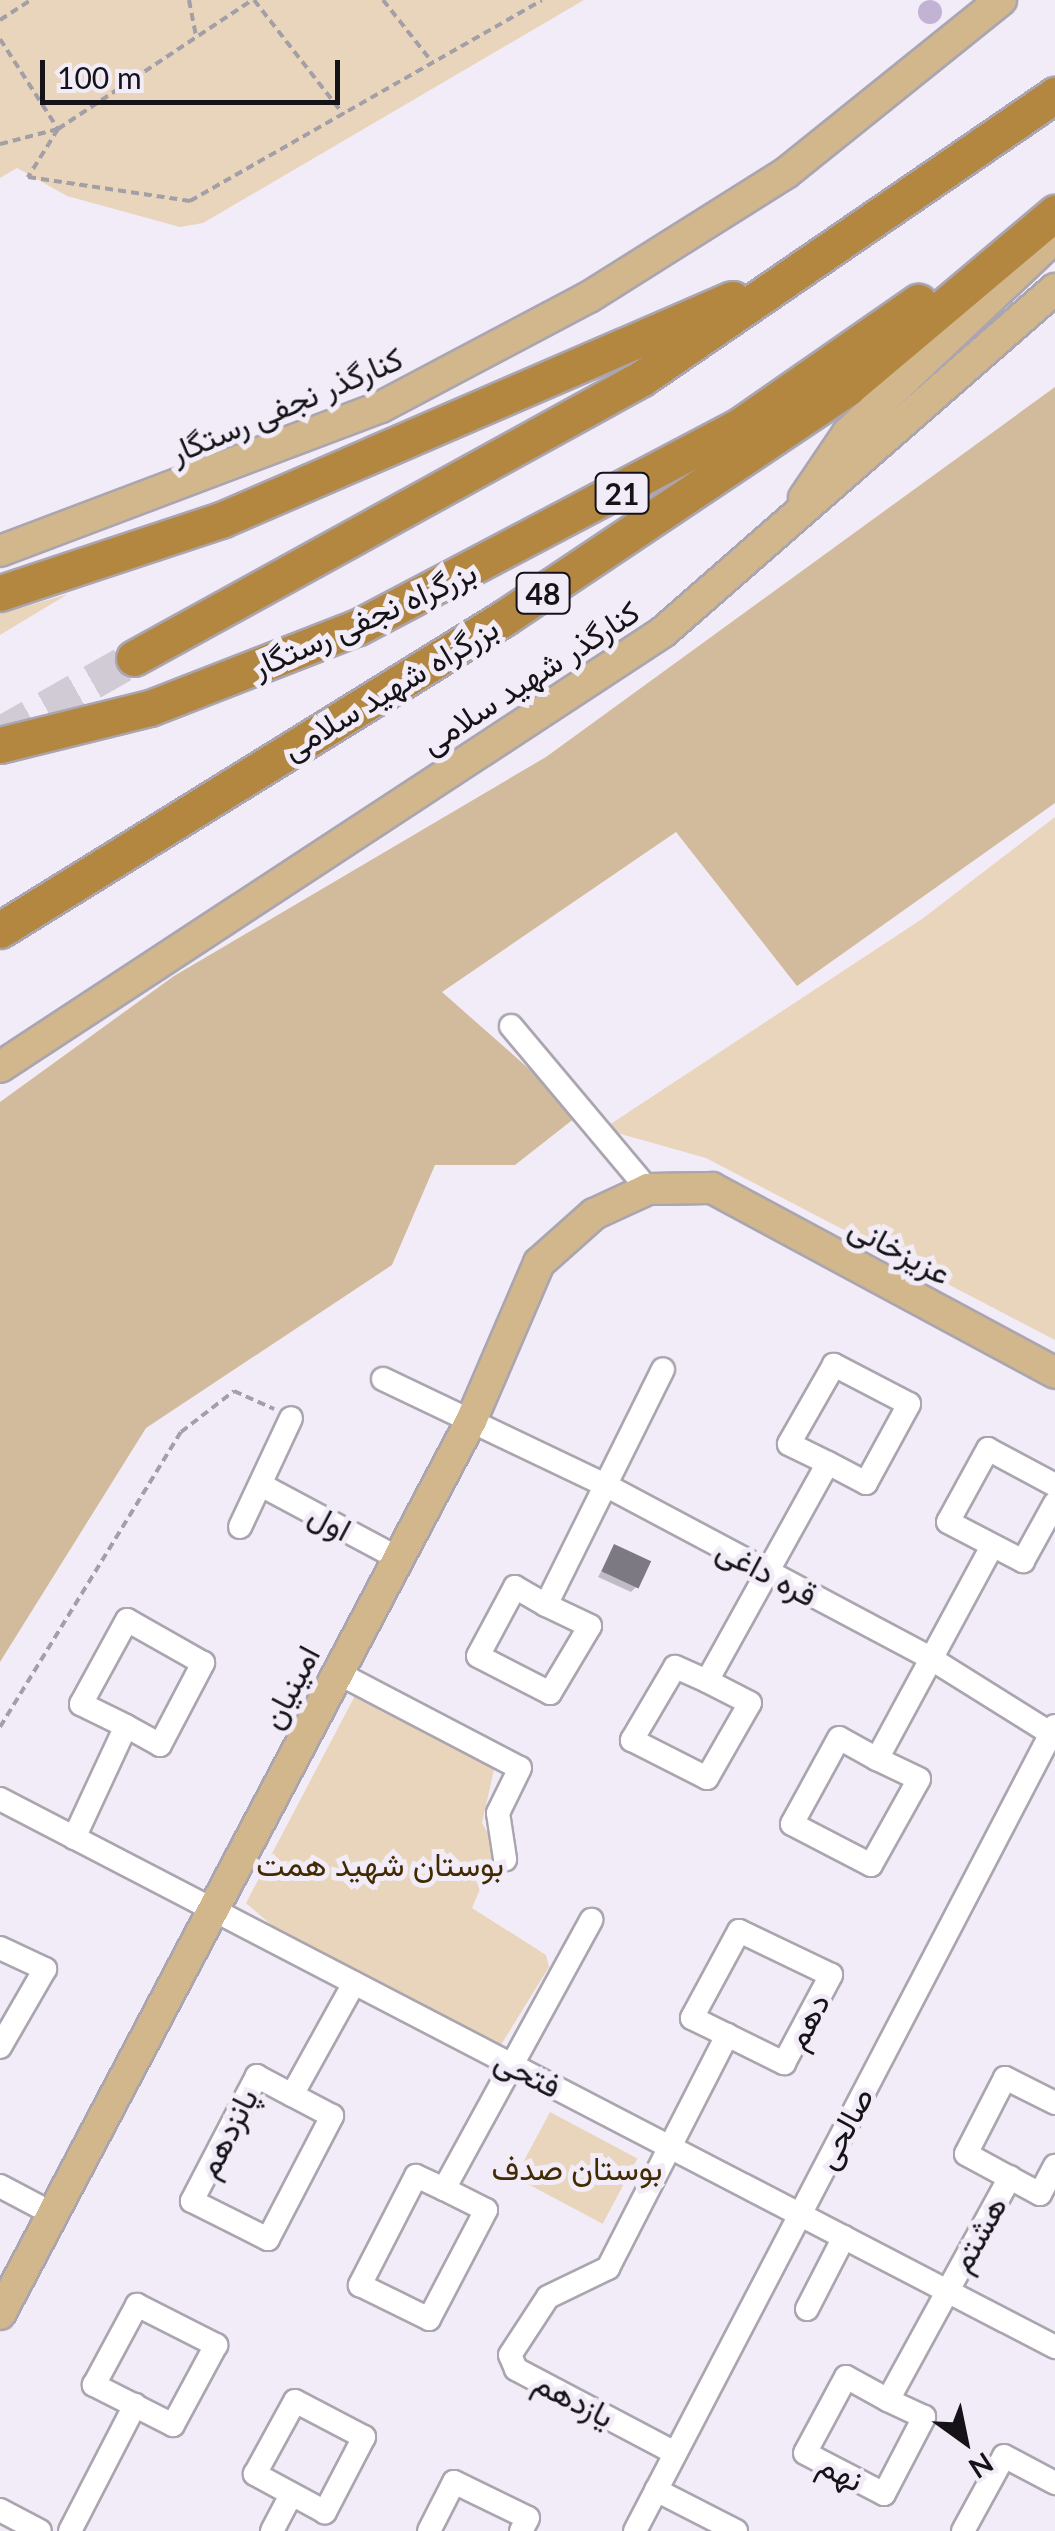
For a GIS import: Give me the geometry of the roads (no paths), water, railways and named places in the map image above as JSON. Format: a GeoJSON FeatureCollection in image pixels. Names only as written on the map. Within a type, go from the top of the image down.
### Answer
{"type":"FeatureCollection","features":[{"type":"Feature","properties":{"kind":"highway"},"geometry":{"type":"LineString","coordinates":[[134,658],[642,378],[820,261],[1055,96]]}},
{"type":"Feature","properties":{"kind":"highway","name":"بزرگراه نجفی رستگار"},"geometry":{"type":"LineString","coordinates":[[0,745],[150,708],[358,627],[539,539],[741,425],[1055,210]]}},
{"type":"Feature","properties":{"kind":"highway","name":"بزرگراه شهید سلامی"},"geometry":{"type":"LineString","coordinates":[[0,930],[504,618],[848,388],[1055,210]]}},
{"type":"Feature","properties":{"kind":"highway"},"geometry":{"type":"LineString","coordinates":[[0,593],[342,471],[820,261]]}},
{"type":"Feature","properties":{"kind":"main road","name":"کنارگذر نجفی رستگار"},"geometry":{"type":"LineString","coordinates":[[0,551],[382,407],[589,297],[786,174],[1001,0]]}},
{"type":"Feature","properties":{"kind":"main road"},"geometry":{"type":"LineString","coordinates":[[780,534],[848,432],[1055,237]]}},
{"type":"Feature","properties":{"kind":"main road","name":"کنارگذر شهید سلامی"},"geometry":{"type":"LineString","coordinates":[[0,1068],[663,632],[780,534],[1055,289]]}},
{"type":"Feature","properties":{"kind":"main road","name":"امینیان"},"geometry":{"type":"LineString","coordinates":[[0,2314],[471,1421],[539,1263],[594,1214],[648,1190],[712,1188]]}},
{"type":"Feature","properties":{"kind":"main road","name":"عزیزخانی"},"geometry":{"type":"LineString","coordinates":[[712,1188],[1055,1374]]}},
{"type":"Feature","properties":{"kind":"street"},"geometry":{"type":"LineString","coordinates":[[957,35],[970,0]]}},
{"type":"Feature","properties":{"kind":"street"},"geometry":{"type":"LineString","coordinates":[[511,1026],[648,1190]]}},
{"type":"Feature","properties":{"kind":"street"},"geometry":{"type":"LineString","coordinates":[[834,1365],[909,1404],[866,1483],[828,1462],[789,1444],[834,1365]]}},
{"type":"Feature","properties":{"kind":"street"},"geometry":{"type":"LineString","coordinates":[[546,1605],[608,1487],[663,1369]]}},
{"type":"Feature","properties":{"kind":"street","name":"قره داغی"},"geometry":{"type":"LineString","coordinates":[[383,1378],[608,1487],[930,1658],[1054,1732]]}},
{"type":"Feature","properties":{"kind":"street"},"geometry":{"type":"LineString","coordinates":[[240,1526],[291,1418]]}},
{"type":"Feature","properties":{"kind":"street"},"geometry":{"type":"LineString","coordinates":[[1055,1484],[988,1449],[948,1522],[1023,1561],[1055,1503]]}},
{"type":"Feature","properties":{"kind":"street"},"geometry":{"type":"LineString","coordinates":[[707,1681],[828,1462]]}},
{"type":"Feature","properties":{"kind":"street","name":"اول"},"geometry":{"type":"LineString","coordinates":[[261,1486],[398,1558]]}},
{"type":"Feature","properties":{"kind":"street"},"geometry":{"type":"LineString","coordinates":[[877,1759],[992,1546]]}},
{"type":"Feature","properties":{"kind":"street"},"geometry":{"type":"LineString","coordinates":[[514,1587],[546,1605],[590,1626],[550,1693],[478,1656],[514,1587]]}},
{"type":"Feature","properties":{"kind":"street"},"geometry":{"type":"LineString","coordinates":[[127,1620],[203,1663],[160,1745],[126,1726],[81,1704],[127,1620]]}},
{"type":"Feature","properties":{"kind":"street"},"geometry":{"type":"LineString","coordinates":[[674,1667],[707,1681],[750,1703],[708,1778],[632,1740],[674,1667]]}},
{"type":"Feature","properties":{"kind":"street"},"geometry":{"type":"LineString","coordinates":[[338,1673],[520,1768],[498,1812],[505,1860]]}},
{"type":"Feature","properties":{"kind":"street"},"geometry":{"type":"LineString","coordinates":[[74,1838],[126,1726]]}},
{"type":"Feature","properties":{"kind":"street","name":"صالحی"},"geometry":{"type":"LineString","coordinates":[[636,2531],[1054,1732]]}},
{"type":"Feature","properties":{"kind":"street"},"geometry":{"type":"LineString","coordinates":[[839,1738],[877,1759],[920,1779],[871,1865],[792,1824],[839,1738]]}},
{"type":"Feature","properties":{"kind":"street","name":"فتحی"},"geometry":{"type":"LineString","coordinates":[[0,1800],[1055,2347]]}},
{"type":"Feature","properties":{"kind":"street"},"geometry":{"type":"LineString","coordinates":[[444,2189],[591,1920]]}},
{"type":"Feature","properties":{"kind":"street","name":"دهم"},"geometry":{"type":"LineString","coordinates":[[739,1931],[831,1975],[784,2063],[727,2035],[692,2018],[739,1931]]}},
{"type":"Feature","properties":{"kind":"street"},"geometry":{"type":"LineString","coordinates":[[0,1948],[45,1970],[0,2047]]}},
{"type":"Feature","properties":{"kind":"street","name":"پانزدهم"},"geometry":{"type":"LineString","coordinates":[[292,2096],[354,1983]]}},
{"type":"Feature","properties":{"kind":"street"},"geometry":{"type":"LineString","coordinates":[[666,2146],[727,2035]]}},
{"type":"Feature","properties":{"kind":"street","name":"پانزدهم"},"geometry":{"type":"LineString","coordinates":[[257,2076],[292,2096],[332,2116],[268,2239],[192,2201],[257,2076]]}},
{"type":"Feature","properties":{"kind":"street","name":"هشتم"},"geometry":{"type":"LineString","coordinates":[[1055,2103],[1006,2078],[966,2154],[1040,2194],[1055,2166]]}},
{"type":"Feature","properties":{"kind":"street","name":"یازدهم"},"geometry":{"type":"LineString","coordinates":[[666,2146],[608,2268],[548,2297],[510,2363],[675,2453]]}},
{"type":"Feature","properties":{"kind":"street"},"geometry":{"type":"LineString","coordinates":[[416,2176],[444,2189],[486,2210],[430,2319],[360,2285],[416,2176]]}},
{"type":"Feature","properties":{"kind":"street","name":"هشتم"},"geometry":{"type":"LineString","coordinates":[[947,2291],[1010,2177]]}},
{"type":"Feature","properties":{"kind":"street"},"geometry":{"type":"LineString","coordinates":[[0,2186],[53,2214]]}},
{"type":"Feature","properties":{"kind":"street"},"geometry":{"type":"LineString","coordinates":[[807,2309],[844,2237]]}},
{"type":"Feature","properties":{"kind":"street"},"geometry":{"type":"LineString","coordinates":[[888,2400],[947,2291]]}},
{"type":"Feature","properties":{"kind":"street"},"geometry":{"type":"LineString","coordinates":[[138,2305],[216,2345],[174,2425],[134,2405],[94,2385],[138,2305]]}},
{"type":"Feature","properties":{"kind":"street","name":"نهم"},"geometry":{"type":"LineString","coordinates":[[846,2376],[888,2400],[924,2417],[884,2494],[805,2453],[846,2376]]}},
{"type":"Feature","properties":{"kind":"street"},"geometry":{"type":"LineString","coordinates":[[294,2402],[364,2437],[325,2512],[291,2495],[255,2474],[294,2402]]}},
{"type":"Feature","properties":{"kind":"street"},"geometry":{"type":"LineString","coordinates":[[70,2531],[134,2405]]}},
{"type":"Feature","properties":{"kind":"street"},"geometry":{"type":"LineString","coordinates":[[963,2531],[1004,2456],[1052,2475]]}},
{"type":"Feature","properties":{"kind":"street"},"geometry":{"type":"LineString","coordinates":[[430,2531],[454,2482],[528,2518],[522,2531]]}},
{"type":"Feature","properties":{"kind":"street"},"geometry":{"type":"LineString","coordinates":[[656,2490],[736,2531]]}},
{"type":"Feature","properties":{"kind":"street"},"geometry":{"type":"LineString","coordinates":[[272,2531],[291,2495]]}},
{"type":"Feature","properties":{"kind":"street"},"geometry":{"type":"LineString","coordinates":[[0,2510],[40,2531]]}},
{"type":"Feature","properties":{"kind":"tunnel"},"geometry":{"type":"LineString","coordinates":[[0,734],[134,658]]}},
{"type":"Feature","properties":{"kind":"park label","name":"بوستان شهید همت"},"geometry":{"type":"Point","coordinates":[380,1864]}},
{"type":"Feature","properties":{"kind":"park label","name":"بوستان صدف"},"geometry":{"type":"Point","coordinates":[577,2168]}}]}
